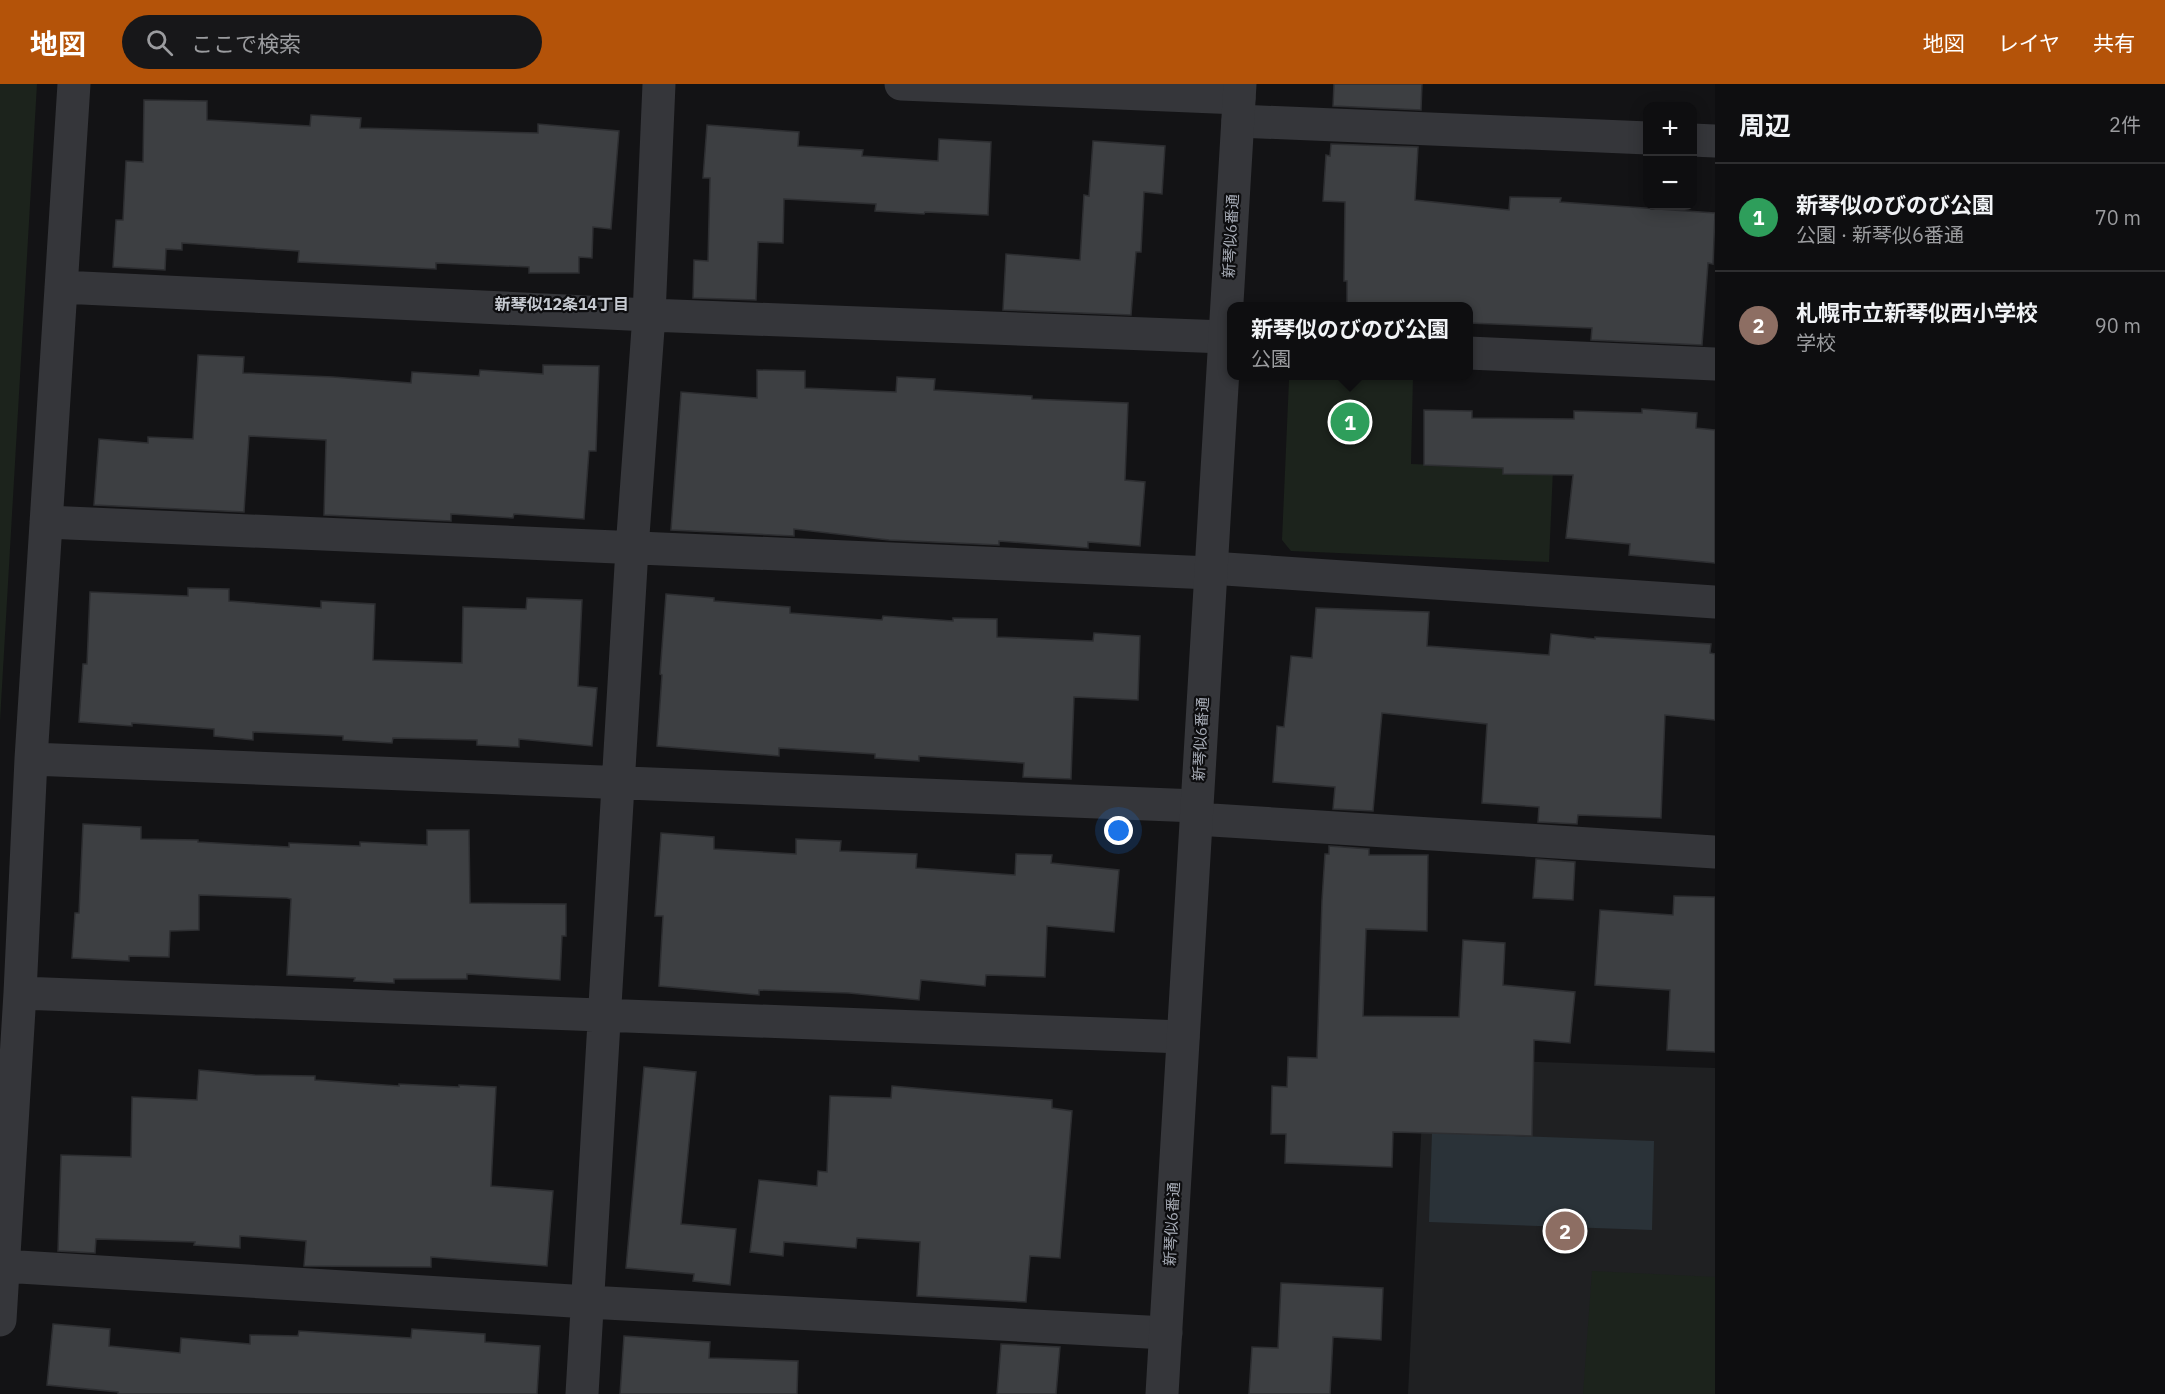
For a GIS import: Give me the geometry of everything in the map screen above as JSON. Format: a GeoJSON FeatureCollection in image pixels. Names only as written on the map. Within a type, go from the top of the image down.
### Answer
{"type":"FeatureCollection","features":[{"type":"Feature","properties":{"kind":"street"},"geometry":{"type":"LineString","coordinates":[[0,1320],[20,993],[31,759],[74,84]]}},
{"type":"Feature","properties":{"kind":"street"},"geometry":{"type":"LineString","coordinates":[[582,1394],[617,783],[649,315],[659,84]]}},
{"type":"Feature","properties":{"kind":"street"},"geometry":{"type":"LineString","coordinates":[[901,84],[1239,101],[1643,138]]}},
{"type":"Feature","properties":{"kind":"street","name":"新琴似6番通"},"geometry":{"type":"LineString","coordinates":[[1229,302],[1239,101]]}},
{"type":"Feature","properties":{"kind":"street"},"geometry":{"type":"LineString","coordinates":[[1697,140],[1715,141]]}},
{"type":"Feature","properties":{"kind":"street"},"geometry":{"type":"LineString","coordinates":[[61,287],[1227,341]]}},
{"type":"Feature","properties":{"kind":"street","name":"新琴似6番通"},"geometry":{"type":"LineString","coordinates":[[1162,1394],[1227,341]]}},
{"type":"Feature","properties":{"kind":"street"},"geometry":{"type":"LineString","coordinates":[[1473,353],[1715,364]]}},
{"type":"Feature","properties":{"kind":"street"},"geometry":{"type":"LineString","coordinates":[[46,522],[632,549],[1211,571],[1715,602]]}},
{"type":"Feature","properties":{"kind":"street"},"geometry":{"type":"LineString","coordinates":[[31,759],[617,783],[1197,812],[1715,852]]}},
{"type":"Feature","properties":{"kind":"street"},"geometry":{"type":"LineString","coordinates":[[20,993],[1183,1037]]}},
{"type":"Feature","properties":{"kind":"street"},"geometry":{"type":"LineString","coordinates":[[3,1266],[588,1302],[1166,1333]]}},
{"type":"Feature","properties":{"kind":"shaded area"},"geometry":{"type":"Polygon","coordinates":[[[0,84],[37,84],[0,721],[0,84]]]}},
{"type":"Feature","properties":{"kind":"shaded area"},"geometry":{"type":"Polygon","coordinates":[[[1289,380],[1413,380],[1411,464],[1553,469],[1549,562],[1291,551],[1282,540],[1289,380]]]}},
{"type":"Feature","properties":{"kind":"shaded area"},"geometry":{"type":"Polygon","coordinates":[[[1425,1058],[1715,1068],[1715,1394],[1408,1394],[1425,1058]]]}},
{"type":"Feature","properties":{"kind":"shaded area"},"geometry":{"type":"Polygon","coordinates":[[[1432,1133],[1654,1141],[1652,1230],[1429,1222],[1432,1133]]]}},
{"type":"Feature","properties":{"kind":"shaded area"},"geometry":{"type":"Polygon","coordinates":[[[1592,1271],[1715,1277],[1715,1394],[1583,1394],[1592,1271]]]}},
{"type":"Feature","properties":{"kind":"building"},"geometry":{"type":"Polygon","coordinates":[[[1334,84],[1422,84],[1421,110],[1333,106],[1334,84]]]}},
{"type":"Feature","properties":{"kind":"building"},"geometry":{"type":"Polygon","coordinates":[[[144,100],[207,101],[207,120],[310,126],[311,115],[361,118],[360,128],[538,133],[538,124],[619,131],[611,229],[593,227],[592,258],[579,257],[579,273],[529,273],[529,267],[436,263],[436,269],[298,262],[299,251],[182,243],[182,250],[166,249],[165,270],[113,267],[116,220],[123,220],[126,161],[143,162],[144,100]]]}},
{"type":"Feature","properties":{"kind":"building"},"geometry":{"type":"Polygon","coordinates":[[[707,125],[799,132],[798,146],[863,150],[862,156],[938,161],[939,139],[991,142],[988,215],[875,211],[876,204],[784,199],[783,243],[758,242],[756,300],[693,298],[694,260],[708,261],[710,178],[703,178],[707,125]]]}},
{"type":"Feature","properties":{"kind":"building"},"geometry":{"type":"Polygon","coordinates":[[[1093,141],[1165,146],[1162,194],[1144,192],[1141,252],[1136,252],[1131,315],[1003,310],[1006,254],[1080,260],[1084,195],[1089,196],[1093,141]]]}},
{"type":"Feature","properties":{"kind":"building"},"geometry":{"type":"Polygon","coordinates":[[[1331,144],[1418,147],[1415,200],[1509,210],[1510,197],[1561,198],[1560,202],[1643,208],[1643,210],[1715,213],[1713,264],[1708,263],[1702,345],[1591,340],[1592,328],[1473,323],[1473,302],[1347,302],[1347,281],[1344,281],[1345,202],[1323,201],[1326,155],[1330,156],[1331,144]]]}},
{"type":"Feature","properties":{"kind":"building"},"geometry":{"type":"Polygon","coordinates":[[[198,355],[244,357],[243,373],[411,383],[412,372],[479,376],[480,370],[543,374],[543,365],[599,366],[596,451],[589,451],[584,519],[514,514],[513,518],[451,514],[451,521],[324,515],[326,440],[249,436],[244,512],[94,505],[99,439],[148,443],[148,437],[193,439],[198,355]]]}},
{"type":"Feature","properties":{"kind":"building"},"geometry":{"type":"Polygon","coordinates":[[[757,370],[805,371],[805,388],[896,392],[897,377],[935,379],[934,390],[1032,396],[1032,399],[1128,403],[1125,480],[1145,482],[1140,546],[1088,542],[1088,548],[999,541],[999,545],[889,540],[794,529],[794,536],[671,530],[681,392],[757,398],[757,370]]]}},
{"type":"Feature","properties":{"kind":"building"},"geometry":{"type":"Polygon","coordinates":[[[1642,409],[1697,413],[1696,428],[1715,430],[1715,563],[1629,555],[1630,544],[1566,538],[1573,475],[1503,474],[1503,468],[1424,465],[1424,410],[1472,411],[1472,418],[1574,419],[1574,411],[1642,413],[1642,409]]]}},
{"type":"Feature","properties":{"kind":"building"},"geometry":{"type":"Polygon","coordinates":[[[188,588],[229,589],[229,601],[321,608],[321,601],[375,604],[373,660],[462,663],[463,607],[526,609],[527,598],[582,600],[578,686],[597,688],[592,746],[519,739],[519,747],[477,745],[477,740],[393,738],[392,743],[343,740],[343,736],[253,732],[253,740],[214,736],[214,729],[79,722],[83,664],[87,664],[90,592],[188,596],[188,588]]]}},
{"type":"Feature","properties":{"kind":"building"},"geometry":{"type":"Polygon","coordinates":[[[666,594],[714,598],[714,601],[790,607],[790,613],[882,620],[883,616],[953,621],[953,618],[997,619],[997,637],[1093,641],[1094,633],[1140,636],[1138,700],[1074,697],[1071,779],[1023,777],[1024,763],[919,756],[919,761],[875,758],[875,754],[779,748],[779,756],[657,746],[666,594]]]}},
{"type":"Feature","properties":{"kind":"building"},"geometry":{"type":"Polygon","coordinates":[[[1316,608],[1429,612],[1427,646],[1549,655],[1551,634],[1595,639],[1595,637],[1711,644],[1710,653],[1715,654],[1715,720],[1665,715],[1661,818],[1578,815],[1577,824],[1538,822],[1539,807],[1482,803],[1487,724],[1382,713],[1373,811],[1333,809],[1335,787],[1273,782],[1277,726],[1284,727],[1291,656],[1312,658],[1316,608]]]}},
{"type":"Feature","properties":{"kind":"building"},"geometry":{"type":"Polygon","coordinates":[[[83,824],[141,827],[141,839],[198,840],[198,842],[289,847],[289,843],[360,846],[360,842],[427,845],[427,830],[469,830],[470,903],[566,904],[566,936],[562,936],[560,980],[467,974],[467,979],[394,979],[394,983],[354,981],[355,978],[287,975],[291,899],[287,898],[199,895],[199,930],[170,931],[169,957],[129,956],[129,961],[72,958],[75,913],[79,913],[83,824]]]}},
{"type":"Feature","properties":{"kind":"building"},"geometry":{"type":"Polygon","coordinates":[[[661,833],[714,837],[714,849],[796,854],[796,839],[841,841],[840,851],[917,854],[916,868],[1015,875],[1016,854],[1052,855],[1051,863],[1119,870],[1114,932],[1047,926],[1045,977],[986,975],[985,986],[921,980],[919,1000],[849,993],[759,990],[759,995],[659,986],[663,916],[655,916],[661,833]]]}},
{"type":"Feature","properties":{"kind":"building"},"geometry":{"type":"Polygon","coordinates":[[[1329,846],[1369,849],[1369,855],[1428,855],[1427,931],[1366,929],[1363,1016],[1459,1017],[1463,940],[1505,943],[1503,985],[1575,992],[1570,1043],[1534,1040],[1532,1136],[1393,1132],[1392,1167],[1285,1163],[1286,1134],[1271,1134],[1272,1086],[1287,1087],[1288,1057],[1317,1058],[1322,900],[1325,854],[1329,854],[1329,846]]]}},
{"type":"Feature","properties":{"kind":"building"},"geometry":{"type":"Polygon","coordinates":[[[1536,859],[1575,862],[1573,900],[1533,898],[1536,859]]]}},
{"type":"Feature","properties":{"kind":"building"},"geometry":{"type":"Polygon","coordinates":[[[1674,896],[1715,897],[1715,1052],[1667,1050],[1670,990],[1595,985],[1600,910],[1673,915],[1674,896]]]}},
{"type":"Feature","properties":{"kind":"building"},"geometry":{"type":"Polygon","coordinates":[[[644,1067],[696,1072],[681,1224],[736,1229],[730,1285],[693,1281],[694,1274],[626,1268],[644,1067]]]}},
{"type":"Feature","properties":{"kind":"building"},"geometry":{"type":"Polygon","coordinates":[[[199,1070],[254,1075],[315,1076],[315,1080],[399,1086],[399,1084],[496,1087],[491,1186],[553,1191],[547,1266],[431,1257],[431,1267],[304,1266],[306,1241],[240,1236],[240,1248],[194,1245],[195,1242],[96,1239],[95,1253],[58,1251],[61,1155],[131,1157],[132,1097],[197,1100],[199,1070]]]}},
{"type":"Feature","properties":{"kind":"building"},"geometry":{"type":"Polygon","coordinates":[[[892,1086],[1052,1100],[1052,1108],[1072,1111],[1060,1258],[1030,1256],[1026,1302],[917,1296],[920,1242],[857,1238],[856,1248],[784,1242],[783,1256],[750,1252],[759,1180],[817,1186],[818,1171],[827,1172],[830,1096],[891,1098],[892,1086]]]}},
{"type":"Feature","properties":{"kind":"building"},"geometry":{"type":"Polygon","coordinates":[[[1281,1283],[1383,1288],[1381,1340],[1333,1337],[1330,1394],[1249,1394],[1252,1347],[1278,1348],[1281,1283]]]}},
{"type":"Feature","properties":{"kind":"building"},"geometry":{"type":"Polygon","coordinates":[[[53,1324],[110,1329],[109,1346],[180,1353],[181,1338],[250,1344],[250,1335],[298,1336],[299,1331],[411,1338],[412,1329],[485,1334],[485,1342],[540,1346],[537,1394],[118,1394],[118,1392],[47,1385],[53,1324]]]}},
{"type":"Feature","properties":{"kind":"building"},"geometry":{"type":"Polygon","coordinates":[[[624,1336],[710,1342],[709,1358],[798,1361],[797,1394],[620,1394],[624,1336]]]}},
{"type":"Feature","properties":{"kind":"building"},"geometry":{"type":"Polygon","coordinates":[[[1001,1344],[1060,1347],[1056,1394],[997,1394],[1001,1344]]]}},
{"type":"Feature","properties":{"kind":"place","name":"新琴似のびのび公園"},"geometry":{"type":"Point","coordinates":[1350,422]}},
{"type":"Feature","properties":{"kind":"place","name":"札幌市立新琴似西小学校"},"geometry":{"type":"Point","coordinates":[1565,1231]}},
{"type":"Feature","properties":{"kind":"district","name":"新琴似12条14丁目"},"geometry":{"type":"Point","coordinates":[562,304]}}]}
